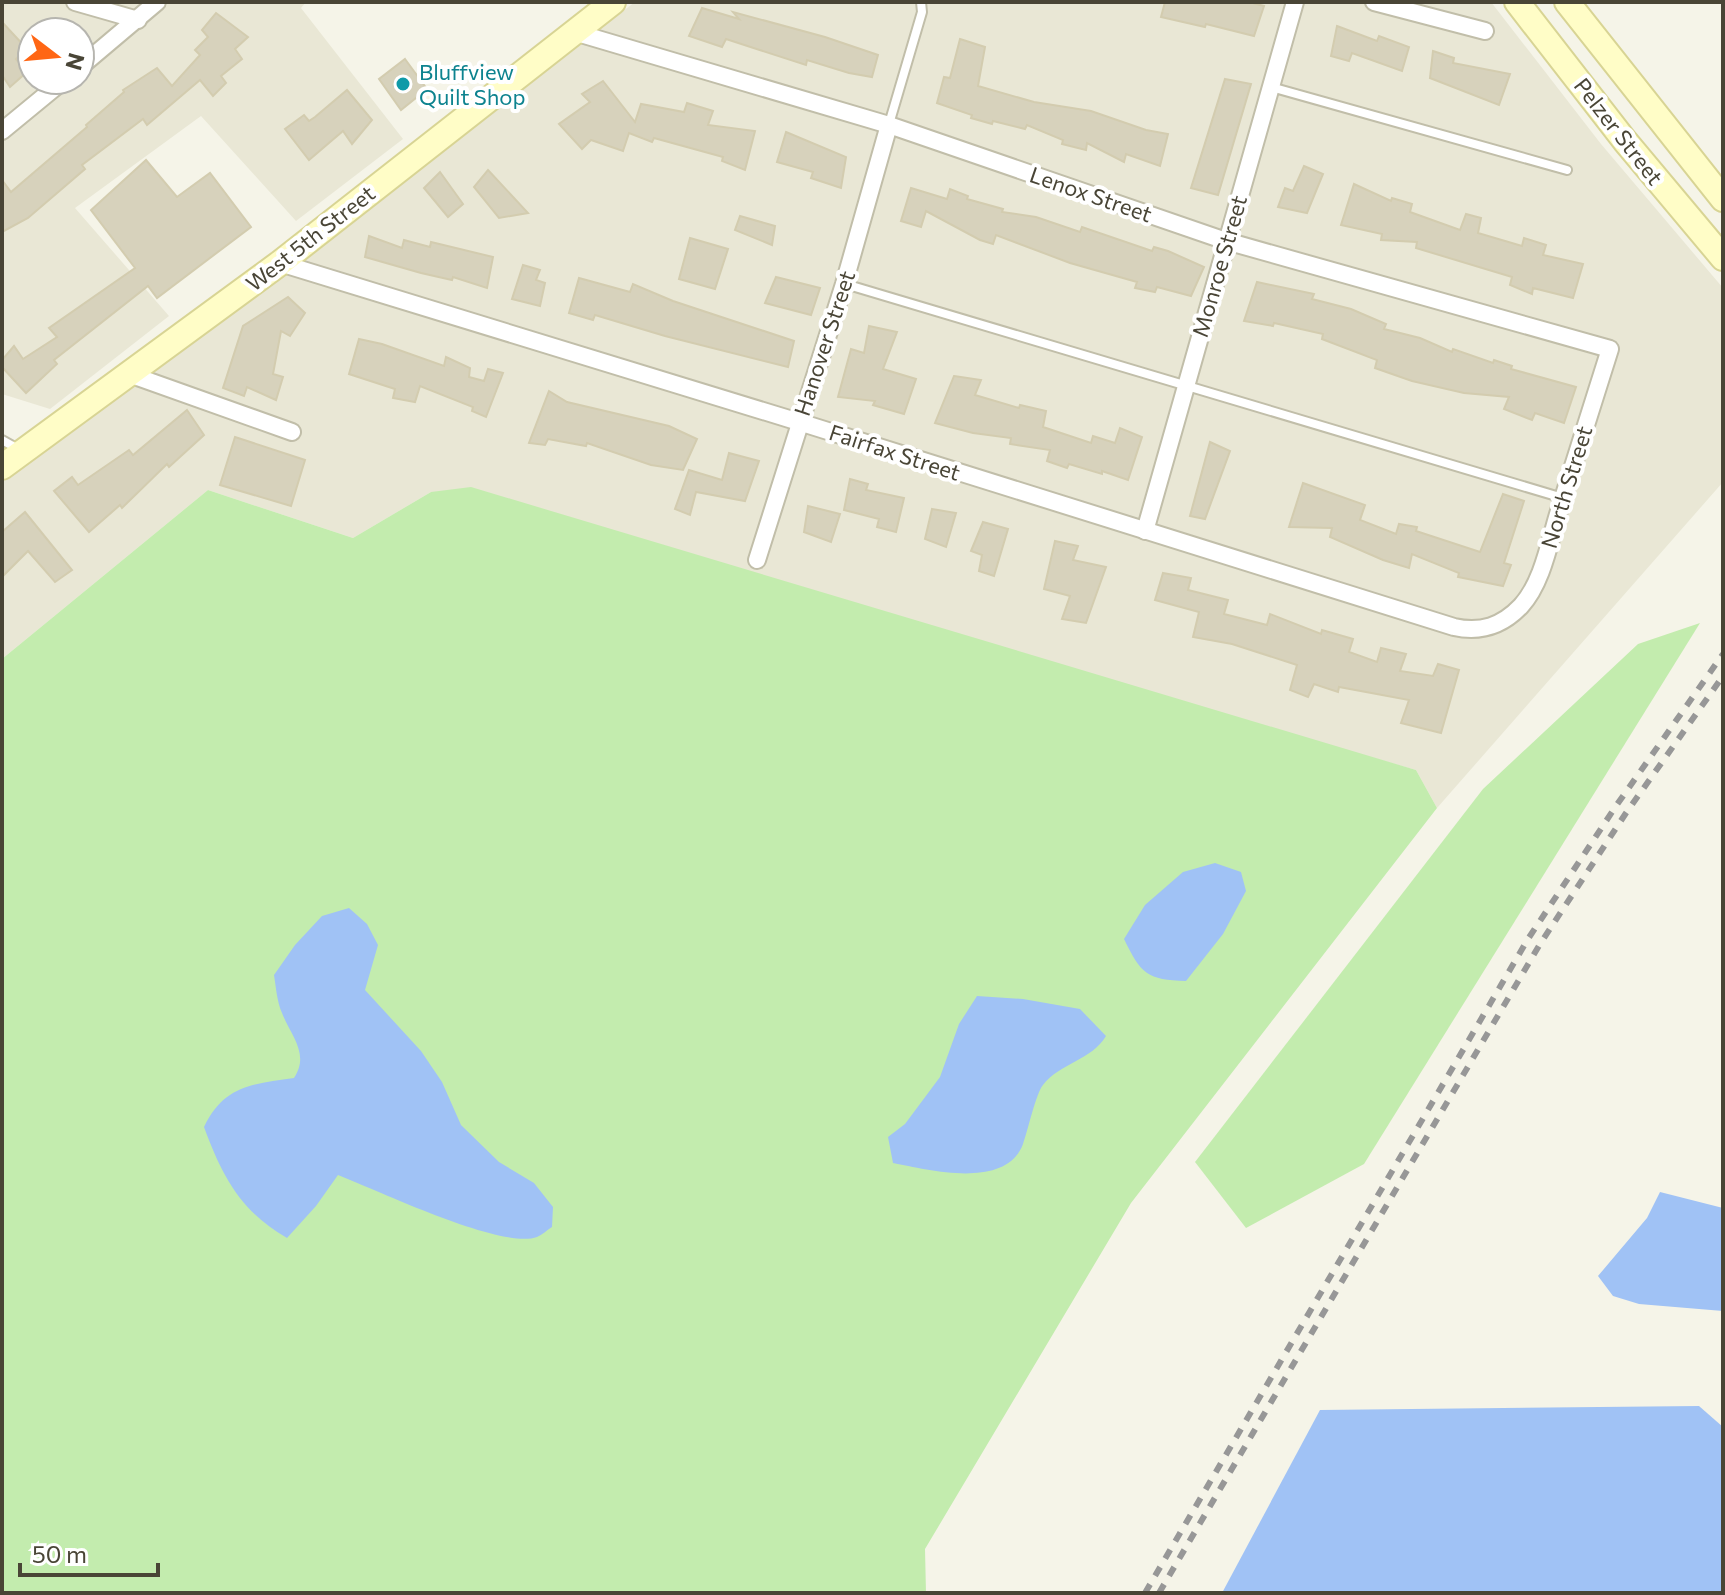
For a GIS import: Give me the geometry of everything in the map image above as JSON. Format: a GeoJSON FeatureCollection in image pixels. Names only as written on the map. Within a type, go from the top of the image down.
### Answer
{"type":"FeatureCollection","features":[{"type":"Feature","properties":{"kind":"main road","name":"West 5th Street"},"geometry":{"type":"LineString","coordinates":[[2,467],[12,446],[129,374],[280,263],[613,2]]}},
{"type":"Feature","properties":{"kind":"main road","name":"Pelzer Street"},"geometry":{"type":"LineString","coordinates":[[1517,2],[1625,141],[1723,258]]}},
{"type":"Feature","properties":{"kind":"main road","name":"Pelzer Street"},"geometry":{"type":"LineString","coordinates":[[1567,2],[1723,199]]}},
{"type":"Feature","properties":{"kind":"street"},"geometry":{"type":"LineString","coordinates":[[75,2],[138,20]]}},
{"type":"Feature","properties":{"kind":"street"},"geometry":{"type":"LineString","coordinates":[[96,54],[157,2]]}},
{"type":"Feature","properties":{"kind":"street","name":"Monroe Street"},"geometry":{"type":"LineString","coordinates":[[1145,531],[1295,2]]}},
{"type":"Feature","properties":{"kind":"street"},"geometry":{"type":"LineString","coordinates":[[1374,2],[1485,31]]}},
{"type":"Feature","properties":{"kind":"street","name":"Lenox Street"},"geometry":{"type":"LineString","coordinates":[[574,32],[889,125],[1226,241],[1610,349]]}},
{"type":"Feature","properties":{"kind":"street"},"geometry":{"type":"LineString","coordinates":[[2,131],[45,96]]}},
{"type":"Feature","properties":{"kind":"street","name":"Hanover Street"},"geometry":{"type":"LineString","coordinates":[[757,560],[844,284],[889,125]]}},
{"type":"Feature","properties":{"kind":"street","name":"Fairfax Street"},"geometry":{"type":"LineString","coordinates":[[280,263],[1454,627],[1472,631],[1491,627],[1508,618]]}},
{"type":"Feature","properties":{"kind":"street","name":"North Street"},"geometry":{"type":"LineString","coordinates":[[1508,618],[1524,603],[1534,584],[1610,349]]}},
{"type":"Feature","properties":{"kind":"street"},"geometry":{"type":"LineString","coordinates":[[129,374],[292,432]]}},
{"type":"Feature","properties":{"kind":"lane"},"geometry":{"type":"LineString","coordinates":[[889,125],[922,12],[921,2]]}},
{"type":"Feature","properties":{"kind":"lane"},"geometry":{"type":"LineString","coordinates":[[1271,87],[1567,170]]}},
{"type":"Feature","properties":{"kind":"lane"},"geometry":{"type":"LineString","coordinates":[[844,284],[1563,498]]}},
{"type":"Feature","properties":{"kind":"shaded area"},"geometry":{"type":"Polygon","coordinates":[[[2,2],[306,2],[301,8],[403,139],[296,221],[201,116],[75,208],[169,316],[50,409],[2,394],[2,2]]]}},
{"type":"Feature","properties":{"kind":"shaded area"},"geometry":{"type":"Polygon","coordinates":[[[635,2],[1491,2],[1601,144],[1723,288],[1723,482],[1437,808],[1416,770],[431,492],[353,538],[208,490],[2,659],[2,482],[635,2]]]}},
{"type":"Feature","properties":{"kind":"green space"},"geometry":{"type":"Polygon","coordinates":[[[471,487],[1416,770],[1437,808],[1131,1203],[925,1549],[926,1593],[2,1593],[2,659],[208,490],[353,538],[431,492],[471,487]]]}},
{"type":"Feature","properties":{"kind":"green space"},"geometry":{"type":"Polygon","coordinates":[[[1700,623],[1364,1164],[1246,1228],[1195,1162],[1483,789],[1638,644],[1700,623]]]}},
{"type":"Feature","properties":{"kind":"water"},"geometry":{"type":"Polygon","coordinates":[[[1215,863],[1241,872],[1246,891],[1223,934],[1186,981],[1162,979],[1147,973],[1135,960],[1124,939],[1145,905],[1183,872],[1215,863]]]}},
{"type":"Feature","properties":{"kind":"water"},"geometry":{"type":"Polygon","coordinates":[[[349,908],[367,924],[378,945],[365,990],[421,1051],[442,1082],[461,1125],[499,1162],[534,1183],[553,1207],[552,1227],[539,1236],[520,1239],[469,1227],[338,1175],[316,1206],[287,1238],[257,1217],[226,1177],[204,1127],[221,1102],[241,1089],[294,1078],[300,1053],[280,1009],[274,975],[295,945],[322,916],[349,908]]]}},
{"type":"Feature","properties":{"kind":"water"},"geometry":{"type":"Polygon","coordinates":[[[977,996],[1023,999],[1080,1009],[1106,1036],[1093,1051],[1058,1071],[1043,1085],[1023,1144],[1014,1158],[1001,1167],[965,1173],[893,1163],[888,1137],[905,1124],[940,1077],[959,1024],[977,996]]]}},
{"type":"Feature","properties":{"kind":"water"},"geometry":{"type":"Polygon","coordinates":[[[1660,1192],[1723,1208],[1723,1311],[1639,1304],[1613,1296],[1598,1276],[1647,1218],[1660,1192]]]}},
{"type":"Feature","properties":{"kind":"water"},"geometry":{"type":"Polygon","coordinates":[[[1699,1406],[1723,1427],[1723,1593],[1222,1593],[1320,1410],[1699,1406]]]}},
{"type":"Feature","properties":{"kind":"building"},"geometry":{"type":"Polygon","coordinates":[[[1165,2],[1249,2],[1264,6],[1254,36],[1161,17],[1165,2]]]}},
{"type":"Feature","properties":{"kind":"building"},"geometry":{"type":"Polygon","coordinates":[[[702,8],[739,19],[733,12],[878,55],[872,77],[807,60],[806,65],[726,39],[722,47],[689,36],[702,8]]]}},
{"type":"Feature","properties":{"kind":"building"},"geometry":{"type":"Polygon","coordinates":[[[216,13],[248,37],[235,49],[242,59],[221,76],[226,83],[213,96],[200,80],[147,125],[143,119],[82,165],[85,169],[28,218],[2,232],[2,180],[11,192],[87,127],[123,90],[157,68],[172,86],[200,55],[195,50],[208,37],[202,30],[216,13]]]}},
{"type":"Feature","properties":{"kind":"building"},"geometry":{"type":"Polygon","coordinates":[[[2,22],[16,37],[16,82],[10,87],[2,75],[2,22]]]}},
{"type":"Feature","properties":{"kind":"building"},"geometry":{"type":"Polygon","coordinates":[[[1337,26],[1377,41],[1379,36],[1409,47],[1402,71],[1352,53],[1349,61],[1331,56],[1337,26]]]}},
{"type":"Feature","properties":{"kind":"building"},"geometry":{"type":"Polygon","coordinates":[[[960,39],[985,47],[978,86],[1034,102],[1091,111],[1146,130],[1168,134],[1160,166],[1126,154],[1124,162],[1087,143],[1086,150],[1062,144],[1063,140],[1027,125],[1025,129],[993,121],[992,124],[937,103],[944,77],[950,78],[960,39]]]}},
{"type":"Feature","properties":{"kind":"building"},"geometry":{"type":"Polygon","coordinates":[[[1433,51],[1454,58],[1453,63],[1510,74],[1499,105],[1430,78],[1433,51]]]}},
{"type":"Feature","properties":{"kind":"building","name":"Bluffview Quilt Shop"},"geometry":{"type":"Polygon","coordinates":[[[405,59],[427,89],[401,110],[379,79],[405,59]]]}},
{"type":"Feature","properties":{"kind":"building"},"geometry":{"type":"Polygon","coordinates":[[[1225,79],[1251,84],[1218,195],[1191,188],[1225,79]]]}},
{"type":"Feature","properties":{"kind":"building"},"geometry":{"type":"Polygon","coordinates":[[[603,81],[635,122],[641,104],[684,112],[687,103],[713,111],[708,125],[755,131],[745,170],[722,161],[723,157],[654,138],[652,142],[629,133],[623,151],[591,140],[582,149],[559,124],[590,102],[582,94],[603,81]]]}},
{"type":"Feature","properties":{"kind":"building"},"geometry":{"type":"Polygon","coordinates":[[[347,90],[372,120],[352,144],[343,131],[309,160],[285,129],[304,115],[309,121],[347,90]]]}},
{"type":"Feature","properties":{"kind":"building"},"geometry":{"type":"Polygon","coordinates":[[[786,132],[846,157],[841,188],[811,178],[813,172],[777,162],[786,132]]]}},
{"type":"Feature","properties":{"kind":"building"},"geometry":{"type":"Polygon","coordinates":[[[146,160],[177,197],[210,173],[251,227],[157,298],[148,286],[54,360],[57,364],[26,393],[2,367],[2,360],[14,346],[23,359],[57,337],[49,328],[135,268],[91,210],[146,160]]]}},
{"type":"Feature","properties":{"kind":"building"},"geometry":{"type":"Polygon","coordinates":[[[1304,166],[1323,174],[1307,213],[1278,207],[1285,188],[1293,191],[1304,166]]]}},
{"type":"Feature","properties":{"kind":"building"},"geometry":{"type":"Polygon","coordinates":[[[488,170],[528,213],[499,218],[474,187],[488,170]]]}},
{"type":"Feature","properties":{"kind":"building"},"geometry":{"type":"Polygon","coordinates":[[[440,172],[463,204],[448,217],[424,188],[440,172]]]}},
{"type":"Feature","properties":{"kind":"building"},"geometry":{"type":"Polygon","coordinates":[[[1354,184],[1391,201],[1392,198],[1412,204],[1410,212],[1460,230],[1466,214],[1481,218],[1478,233],[1522,246],[1524,238],[1546,245],[1543,255],[1583,264],[1573,298],[1533,288],[1532,294],[1510,285],[1512,277],[1416,248],[1417,242],[1381,240],[1382,234],[1341,225],[1354,184]]]}},
{"type":"Feature","properties":{"kind":"building"},"geometry":{"type":"Polygon","coordinates":[[[911,188],[947,199],[950,189],[968,196],[967,199],[1003,209],[1002,212],[1036,217],[1080,232],[1082,227],[1152,251],[1154,247],[1168,251],[1204,267],[1191,296],[1157,287],[1155,292],[1135,288],[1137,282],[1070,263],[996,235],[993,244],[980,240],[926,211],[921,227],[901,221],[911,188]]]}},
{"type":"Feature","properties":{"kind":"building"},"geometry":{"type":"Polygon","coordinates":[[[740,216],[775,226],[772,245],[735,230],[740,216]]]}},
{"type":"Feature","properties":{"kind":"building"},"geometry":{"type":"Polygon","coordinates":[[[369,236],[402,248],[404,240],[430,247],[431,242],[493,257],[487,288],[365,257],[369,236]]]}},
{"type":"Feature","properties":{"kind":"building"},"geometry":{"type":"Polygon","coordinates":[[[690,238],[728,249],[715,289],[679,279],[690,238]]]}},
{"type":"Feature","properties":{"kind":"building"},"geometry":{"type":"Polygon","coordinates":[[[523,265],[540,270],[536,280],[545,283],[540,306],[512,299],[523,265]]]}},
{"type":"Feature","properties":{"kind":"building"},"geometry":{"type":"Polygon","coordinates":[[[776,277],[820,288],[811,315],[765,303],[776,277]]]}},
{"type":"Feature","properties":{"kind":"building"},"geometry":{"type":"Polygon","coordinates":[[[579,278],[630,292],[633,284],[673,301],[794,341],[788,367],[595,315],[593,320],[569,313],[579,278]]]}},
{"type":"Feature","properties":{"kind":"building"},"geometry":{"type":"Polygon","coordinates":[[[1257,282],[1314,294],[1312,299],[1351,309],[1386,324],[1384,329],[1576,387],[1564,423],[1535,413],[1532,420],[1504,409],[1509,397],[1464,393],[1412,381],[1375,368],[1377,360],[1322,339],[1323,334],[1274,323],[1273,326],[1244,321],[1257,282]]]}},
{"type":"Feature","properties":{"kind":"building"},"geometry":{"type":"Polygon","coordinates":[[[288,297],[305,313],[290,336],[281,331],[273,374],[283,377],[276,400],[247,387],[244,396],[223,388],[243,326],[288,297]]]}},
{"type":"Feature","properties":{"kind":"building"},"geometry":{"type":"Polygon","coordinates":[[[869,326],[897,332],[883,369],[916,379],[904,414],[873,405],[875,401],[838,397],[851,349],[864,353],[869,326]]]}},
{"type":"Feature","properties":{"kind":"building"},"geometry":{"type":"Polygon","coordinates":[[[359,339],[444,366],[446,357],[470,368],[469,377],[484,381],[488,369],[503,373],[486,417],[472,411],[473,407],[420,386],[415,402],[393,398],[395,389],[349,374],[359,339]]]}},
{"type":"Feature","properties":{"kind":"building"},"geometry":{"type":"Polygon","coordinates":[[[954,376],[981,380],[975,395],[1019,408],[1020,405],[1046,411],[1043,427],[1091,443],[1093,436],[1115,443],[1120,428],[1142,437],[1128,480],[1102,471],[1102,474],[1069,464],[1067,468],[1047,461],[1050,450],[1010,444],[1011,438],[973,433],[935,423],[954,376]]]}},
{"type":"Feature","properties":{"kind":"building"},"geometry":{"type":"Polygon","coordinates":[[[549,391],[567,402],[669,426],[697,439],[683,470],[651,465],[587,443],[586,446],[548,439],[545,445],[529,443],[549,391]]]}},
{"type":"Feature","properties":{"kind":"building"},"geometry":{"type":"Polygon","coordinates":[[[187,410],[204,435],[169,467],[167,464],[122,508],[120,505],[89,532],[54,491],[72,477],[78,485],[129,450],[133,455],[187,410]]]}},
{"type":"Feature","properties":{"kind":"building"},"geometry":{"type":"Polygon","coordinates":[[[235,437],[305,460],[291,506],[220,485],[235,437]]]}},
{"type":"Feature","properties":{"kind":"building"},"geometry":{"type":"Polygon","coordinates":[[[1210,442],[1230,451],[1205,519],[1190,516],[1210,442]]]}},
{"type":"Feature","properties":{"kind":"building"},"geometry":{"type":"Polygon","coordinates":[[[729,453],[759,461],[745,501],[696,492],[690,515],[675,509],[689,470],[722,480],[729,453]]]}},
{"type":"Feature","properties":{"kind":"building"},"geometry":{"type":"Polygon","coordinates":[[[850,479],[868,484],[866,490],[904,498],[896,532],[877,527],[879,519],[844,510],[850,479]]]}},
{"type":"Feature","properties":{"kind":"building"},"geometry":{"type":"Polygon","coordinates":[[[1303,483],[1365,505],[1360,520],[1396,534],[1399,524],[1417,527],[1416,531],[1480,552],[1503,494],[1524,501],[1504,563],[1511,565],[1503,586],[1458,577],[1459,573],[1412,554],[1409,568],[1383,560],[1330,537],[1332,528],[1289,527],[1303,483]]]}},
{"type":"Feature","properties":{"kind":"building"},"geometry":{"type":"Polygon","coordinates":[[[808,506],[840,514],[831,542],[804,532],[808,506]]]}},
{"type":"Feature","properties":{"kind":"building"},"geometry":{"type":"Polygon","coordinates":[[[932,509],[956,513],[946,547],[925,539],[932,509]]]}},
{"type":"Feature","properties":{"kind":"building"},"geometry":{"type":"Polygon","coordinates":[[[25,512],[72,570],[55,582],[28,551],[2,577],[2,532],[25,512]]]}},
{"type":"Feature","properties":{"kind":"building"},"geometry":{"type":"Polygon","coordinates":[[[983,522],[1008,529],[994,576],[979,571],[982,555],[971,551],[983,522]]]}},
{"type":"Feature","properties":{"kind":"building"},"geometry":{"type":"Polygon","coordinates":[[[1055,541],[1078,546],[1073,560],[1106,567],[1086,623],[1062,619],[1070,596],[1044,589],[1055,541]]]}},
{"type":"Feature","properties":{"kind":"building"},"geometry":{"type":"Polygon","coordinates":[[[1163,573],[1191,578],[1188,590],[1228,600],[1224,614],[1267,625],[1270,614],[1321,634],[1322,630],[1353,639],[1349,652],[1377,662],[1381,648],[1406,654],[1400,671],[1433,676],[1438,664],[1459,670],[1441,733],[1401,723],[1409,700],[1339,687],[1338,692],[1314,684],[1308,697],[1290,690],[1297,665],[1232,644],[1193,637],[1199,612],[1155,600],[1163,573]]]}},
{"type":"Feature","properties":{"kind":"railway"},"geometry":{"type":"LineString","coordinates":[[1145,1593],[1528,939],[1616,806],[1723,654]]}},
{"type":"Feature","properties":{"kind":"railway"},"geometry":{"type":"LineString","coordinates":[[1159,1593],[1540,944],[1626,813],[1723,676]]}},
{"type":"Feature","properties":{"kind":"place","name":"Bluffview Quilt Shop"},"geometry":{"type":"Point","coordinates":[403,84]}}]}
